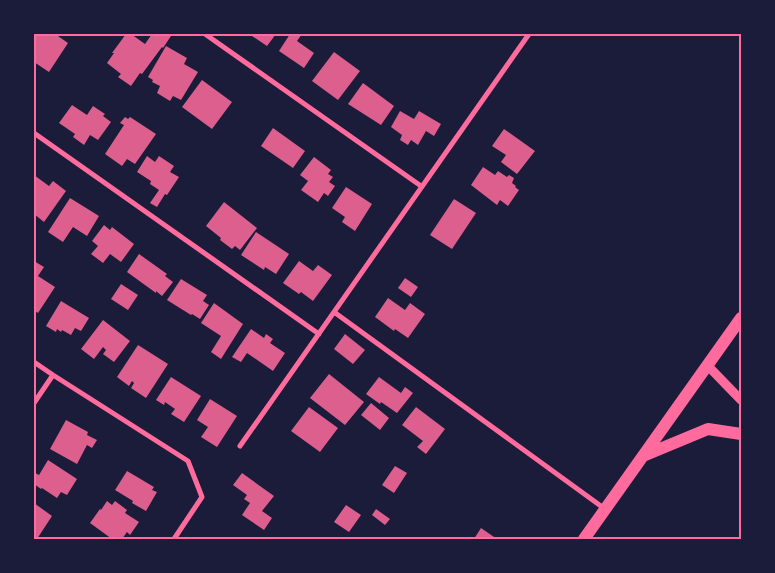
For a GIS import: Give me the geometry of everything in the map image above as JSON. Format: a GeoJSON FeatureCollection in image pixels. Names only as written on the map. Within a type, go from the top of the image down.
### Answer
{"type":"FeatureCollection","features":[{"type":"Feature","properties":{"kind":"main road"},"geometry":{"type":"LineString","coordinates":[[584,539],[741,318]]}},
{"type":"Feature","properties":{"kind":"main road"},"geometry":{"type":"LineString","coordinates":[[643,456],[708,429],[741,434]]}},
{"type":"Feature","properties":{"kind":"street"},"geometry":{"type":"LineString","coordinates":[[205,34],[421,186]]}},
{"type":"Feature","properties":{"kind":"street"},"geometry":{"type":"LineString","coordinates":[[240,446],[529,34]]}},
{"type":"Feature","properties":{"kind":"street"},"geometry":{"type":"LineString","coordinates":[[34,133],[319,334]]}},
{"type":"Feature","properties":{"kind":"street"},"geometry":{"type":"LineString","coordinates":[[334,312],[605,509]]}},
{"type":"Feature","properties":{"kind":"street"},"geometry":{"type":"LineString","coordinates":[[34,362],[188,461],[202,497],[174,539]]}},
{"type":"Feature","properties":{"kind":"street"},"geometry":{"type":"LineString","coordinates":[[708,366],[741,400]]}},
{"type":"Feature","properties":{"kind":"street"},"geometry":{"type":"LineString","coordinates":[[34,403],[53,375]]}},
{"type":"Feature","properties":{"kind":"building"},"geometry":{"type":"Polygon","coordinates":[[[37,34],[55,34],[68,43],[49,72],[34,62],[34,38],[37,34]]]}},
{"type":"Feature","properties":{"kind":"building"},"geometry":{"type":"Polygon","coordinates":[[[126,34],[131,34],[145,44],[152,34],[169,34],[171,36],[131,86],[118,77],[121,74],[107,63],[126,34]]]}},
{"type":"Feature","properties":{"kind":"building"},"geometry":{"type":"Polygon","coordinates":[[[249,34],[276,34],[267,46],[249,34]]]}},
{"type":"Feature","properties":{"kind":"building"},"geometry":{"type":"Polygon","coordinates":[[[290,34],[302,34],[297,41],[314,53],[304,68],[279,51],[290,34]]]}},
{"type":"Feature","properties":{"kind":"building"},"geometry":{"type":"Polygon","coordinates":[[[166,46],[187,58],[184,64],[198,72],[181,100],[173,96],[170,101],[157,93],[160,86],[152,82],[153,80],[148,77],[166,46]]]}},
{"type":"Feature","properties":{"kind":"building"},"geometry":{"type":"Polygon","coordinates":[[[334,52],[360,71],[338,100],[312,81],[334,52]]]}},
{"type":"Feature","properties":{"kind":"building"},"geometry":{"type":"Polygon","coordinates":[[[202,80],[232,102],[212,129],[182,107],[202,80]]]}},
{"type":"Feature","properties":{"kind":"building"},"geometry":{"type":"Polygon","coordinates":[[[363,83],[394,106],[381,125],[348,104],[363,83]]]}},
{"type":"Feature","properties":{"kind":"building"},"geometry":{"type":"Polygon","coordinates":[[[72,105],[87,115],[93,106],[105,114],[103,116],[111,122],[98,140],[90,135],[84,145],[73,137],[75,134],[59,123],[72,105]]]}},
{"type":"Feature","properties":{"kind":"building"},"geometry":{"type":"Polygon","coordinates":[[[400,111],[414,119],[419,111],[441,124],[434,136],[426,131],[418,145],[411,140],[408,145],[400,140],[402,135],[391,127],[400,111]]]}},
{"type":"Feature","properties":{"kind":"building"},"geometry":{"type":"Polygon","coordinates":[[[125,117],[128,119],[130,117],[156,134],[135,164],[127,159],[122,166],[105,154],[124,125],[120,123],[125,117]]]}},
{"type":"Feature","properties":{"kind":"building"},"geometry":{"type":"Polygon","coordinates":[[[273,128],[305,151],[293,168],[261,146],[273,128]]]}},
{"type":"Feature","properties":{"kind":"building"},"geometry":{"type":"Polygon","coordinates":[[[504,129],[535,151],[517,174],[501,162],[506,155],[492,146],[504,129]]]}},
{"type":"Feature","properties":{"kind":"building"},"geometry":{"type":"Polygon","coordinates":[[[147,156],[155,162],[159,156],[174,166],[170,172],[179,177],[157,207],[150,203],[159,190],[150,184],[151,181],[137,172],[147,156]]]}},
{"type":"Feature","properties":{"kind":"building"},"geometry":{"type":"Polygon","coordinates":[[[314,157],[331,170],[328,174],[333,177],[329,182],[335,186],[328,196],[324,193],[318,202],[301,190],[308,181],[300,175],[314,157]]]}},
{"type":"Feature","properties":{"kind":"building"},"geometry":{"type":"Polygon","coordinates":[[[483,167],[495,175],[498,171],[507,177],[509,175],[514,178],[512,183],[519,190],[508,206],[500,200],[497,205],[471,185],[483,167]]]}},
{"type":"Feature","properties":{"kind":"building"},"geometry":{"type":"Polygon","coordinates":[[[34,175],[49,186],[53,181],[66,191],[44,222],[34,214],[34,175]]]}},
{"type":"Feature","properties":{"kind":"building"},"geometry":{"type":"Polygon","coordinates":[[[346,187],[372,204],[355,231],[342,222],[345,217],[332,208],[346,187]]]}},
{"type":"Feature","properties":{"kind":"building"},"geometry":{"type":"Polygon","coordinates":[[[70,198],[99,216],[87,236],[73,227],[63,242],[48,232],[70,198]]]}},
{"type":"Feature","properties":{"kind":"building"},"geometry":{"type":"Polygon","coordinates":[[[454,199],[476,213],[452,249],[430,235],[454,199]]]}},
{"type":"Feature","properties":{"kind":"building"},"geometry":{"type":"Polygon","coordinates":[[[224,202],[257,228],[240,250],[235,246],[232,249],[206,226],[224,202]]]}},
{"type":"Feature","properties":{"kind":"building"},"geometry":{"type":"Polygon","coordinates":[[[104,225],[110,230],[112,227],[134,244],[121,262],[110,254],[103,263],[91,254],[98,246],[92,241],[104,225]]]}},
{"type":"Feature","properties":{"kind":"building"},"geometry":{"type":"Polygon","coordinates":[[[256,232],[289,254],[276,274],[265,267],[264,270],[241,255],[256,232]]]}},
{"type":"Feature","properties":{"kind":"building"},"geometry":{"type":"Polygon","coordinates":[[[139,254],[167,274],[165,276],[173,282],[162,296],[127,272],[139,254]]]}},
{"type":"Feature","properties":{"kind":"building"},"geometry":{"type":"Polygon","coordinates":[[[34,261],[44,267],[38,276],[55,287],[38,313],[35,311],[34,313],[34,261]]]}},
{"type":"Feature","properties":{"kind":"building"},"geometry":{"type":"Polygon","coordinates":[[[299,261],[313,271],[318,265],[332,275],[313,301],[301,292],[299,294],[283,283],[299,261]]]}},
{"type":"Feature","properties":{"kind":"building"},"geometry":{"type":"Polygon","coordinates":[[[405,278],[418,287],[411,297],[398,288],[405,278]]]}},
{"type":"Feature","properties":{"kind":"building"},"geometry":{"type":"Polygon","coordinates":[[[181,279],[207,295],[203,301],[209,305],[200,319],[167,300],[181,279]]]}},
{"type":"Feature","properties":{"kind":"building"},"geometry":{"type":"Polygon","coordinates":[[[121,284],[138,295],[128,310],[111,299],[121,284]]]}},
{"type":"Feature","properties":{"kind":"building"},"geometry":{"type":"Polygon","coordinates":[[[388,298],[405,310],[410,303],[425,314],[408,338],[395,329],[394,331],[375,317],[388,298]]]}},
{"type":"Feature","properties":{"kind":"building"},"geometry":{"type":"Polygon","coordinates":[[[61,301],[89,318],[81,331],[75,328],[71,335],[57,329],[56,332],[46,326],[61,301]]]}},
{"type":"Feature","properties":{"kind":"building"},"geometry":{"type":"Polygon","coordinates":[[[214,303],[243,324],[221,359],[211,352],[221,336],[201,323],[214,303]]]}},
{"type":"Feature","properties":{"kind":"building"},"geometry":{"type":"Polygon","coordinates":[[[103,320],[130,341],[114,362],[103,354],[106,350],[103,347],[94,359],[81,349],[103,320]]]}},
{"type":"Feature","properties":{"kind":"building"},"geometry":{"type":"Polygon","coordinates":[[[251,329],[264,338],[266,334],[273,339],[270,343],[285,353],[273,371],[247,353],[241,362],[232,357],[251,329]]]}},
{"type":"Feature","properties":{"kind":"building"},"geometry":{"type":"Polygon","coordinates":[[[345,334],[365,350],[353,364],[334,349],[345,334]]]}},
{"type":"Feature","properties":{"kind":"building"},"geometry":{"type":"Polygon","coordinates":[[[138,345],[168,364],[146,398],[131,388],[134,383],[132,381],[129,386],[117,377],[138,345]]]}},
{"type":"Feature","properties":{"kind":"building"},"geometry":{"type":"Polygon","coordinates":[[[329,374],[364,402],[345,425],[310,398],[329,374]]]}},
{"type":"Feature","properties":{"kind":"building"},"geometry":{"type":"Polygon","coordinates":[[[171,377],[201,396],[184,422],[171,414],[175,409],[165,402],[164,405],[156,400],[171,377]]]}},
{"type":"Feature","properties":{"kind":"building"},"geometry":{"type":"Polygon","coordinates":[[[379,377],[401,393],[405,387],[413,393],[397,413],[366,394],[379,377]]]}},
{"type":"Feature","properties":{"kind":"building"},"geometry":{"type":"Polygon","coordinates":[[[210,399],[237,416],[217,447],[201,437],[208,427],[197,420],[210,399]]]}},
{"type":"Feature","properties":{"kind":"building"},"geometry":{"type":"Polygon","coordinates":[[[371,403],[389,418],[380,430],[361,415],[371,403]]]}},
{"type":"Feature","properties":{"kind":"building"},"geometry":{"type":"Polygon","coordinates":[[[309,407],[338,428],[320,452],[291,431],[309,407]]]}},
{"type":"Feature","properties":{"kind":"building"},"geometry":{"type":"Polygon","coordinates":[[[416,407],[445,429],[426,454],[417,447],[423,441],[402,425],[416,407]]]}},
{"type":"Feature","properties":{"kind":"building"},"geometry":{"type":"Polygon","coordinates":[[[66,420],[88,432],[87,435],[97,440],[92,448],[87,445],[77,464],[50,449],[66,420]]]}},
{"type":"Feature","properties":{"kind":"building"},"geometry":{"type":"Polygon","coordinates":[[[48,460],[77,479],[67,495],[61,492],[57,498],[34,484],[35,473],[39,475],[48,460]]]}},
{"type":"Feature","properties":{"kind":"building"},"geometry":{"type":"Polygon","coordinates":[[[395,466],[407,473],[394,493],[382,485],[395,466]]]}},
{"type":"Feature","properties":{"kind":"building"},"geometry":{"type":"Polygon","coordinates":[[[127,471],[154,487],[152,490],[157,492],[146,511],[115,490],[127,471]]]}},
{"type":"Feature","properties":{"kind":"building"},"geometry":{"type":"Polygon","coordinates":[[[242,473],[274,496],[262,511],[272,518],[264,530],[242,515],[250,503],[244,499],[247,495],[233,485],[242,473]]]}},
{"type":"Feature","properties":{"kind":"building"},"geometry":{"type":"Polygon","coordinates":[[[107,501],[112,505],[115,501],[127,510],[125,513],[139,522],[130,535],[127,532],[122,539],[112,539],[90,523],[107,501]]]}},
{"type":"Feature","properties":{"kind":"building"},"geometry":{"type":"Polygon","coordinates":[[[34,503],[52,516],[37,539],[34,539],[34,503]]]}},
{"type":"Feature","properties":{"kind":"building"},"geometry":{"type":"Polygon","coordinates":[[[346,505],[361,515],[349,532],[334,522],[346,505]]]}},
{"type":"Feature","properties":{"kind":"building"},"geometry":{"type":"Polygon","coordinates":[[[376,509],[390,519],[385,525],[372,515],[376,509]]]}},
{"type":"Feature","properties":{"kind":"building"},"geometry":{"type":"Polygon","coordinates":[[[481,528],[497,539],[474,539],[481,528]]]}}]}
